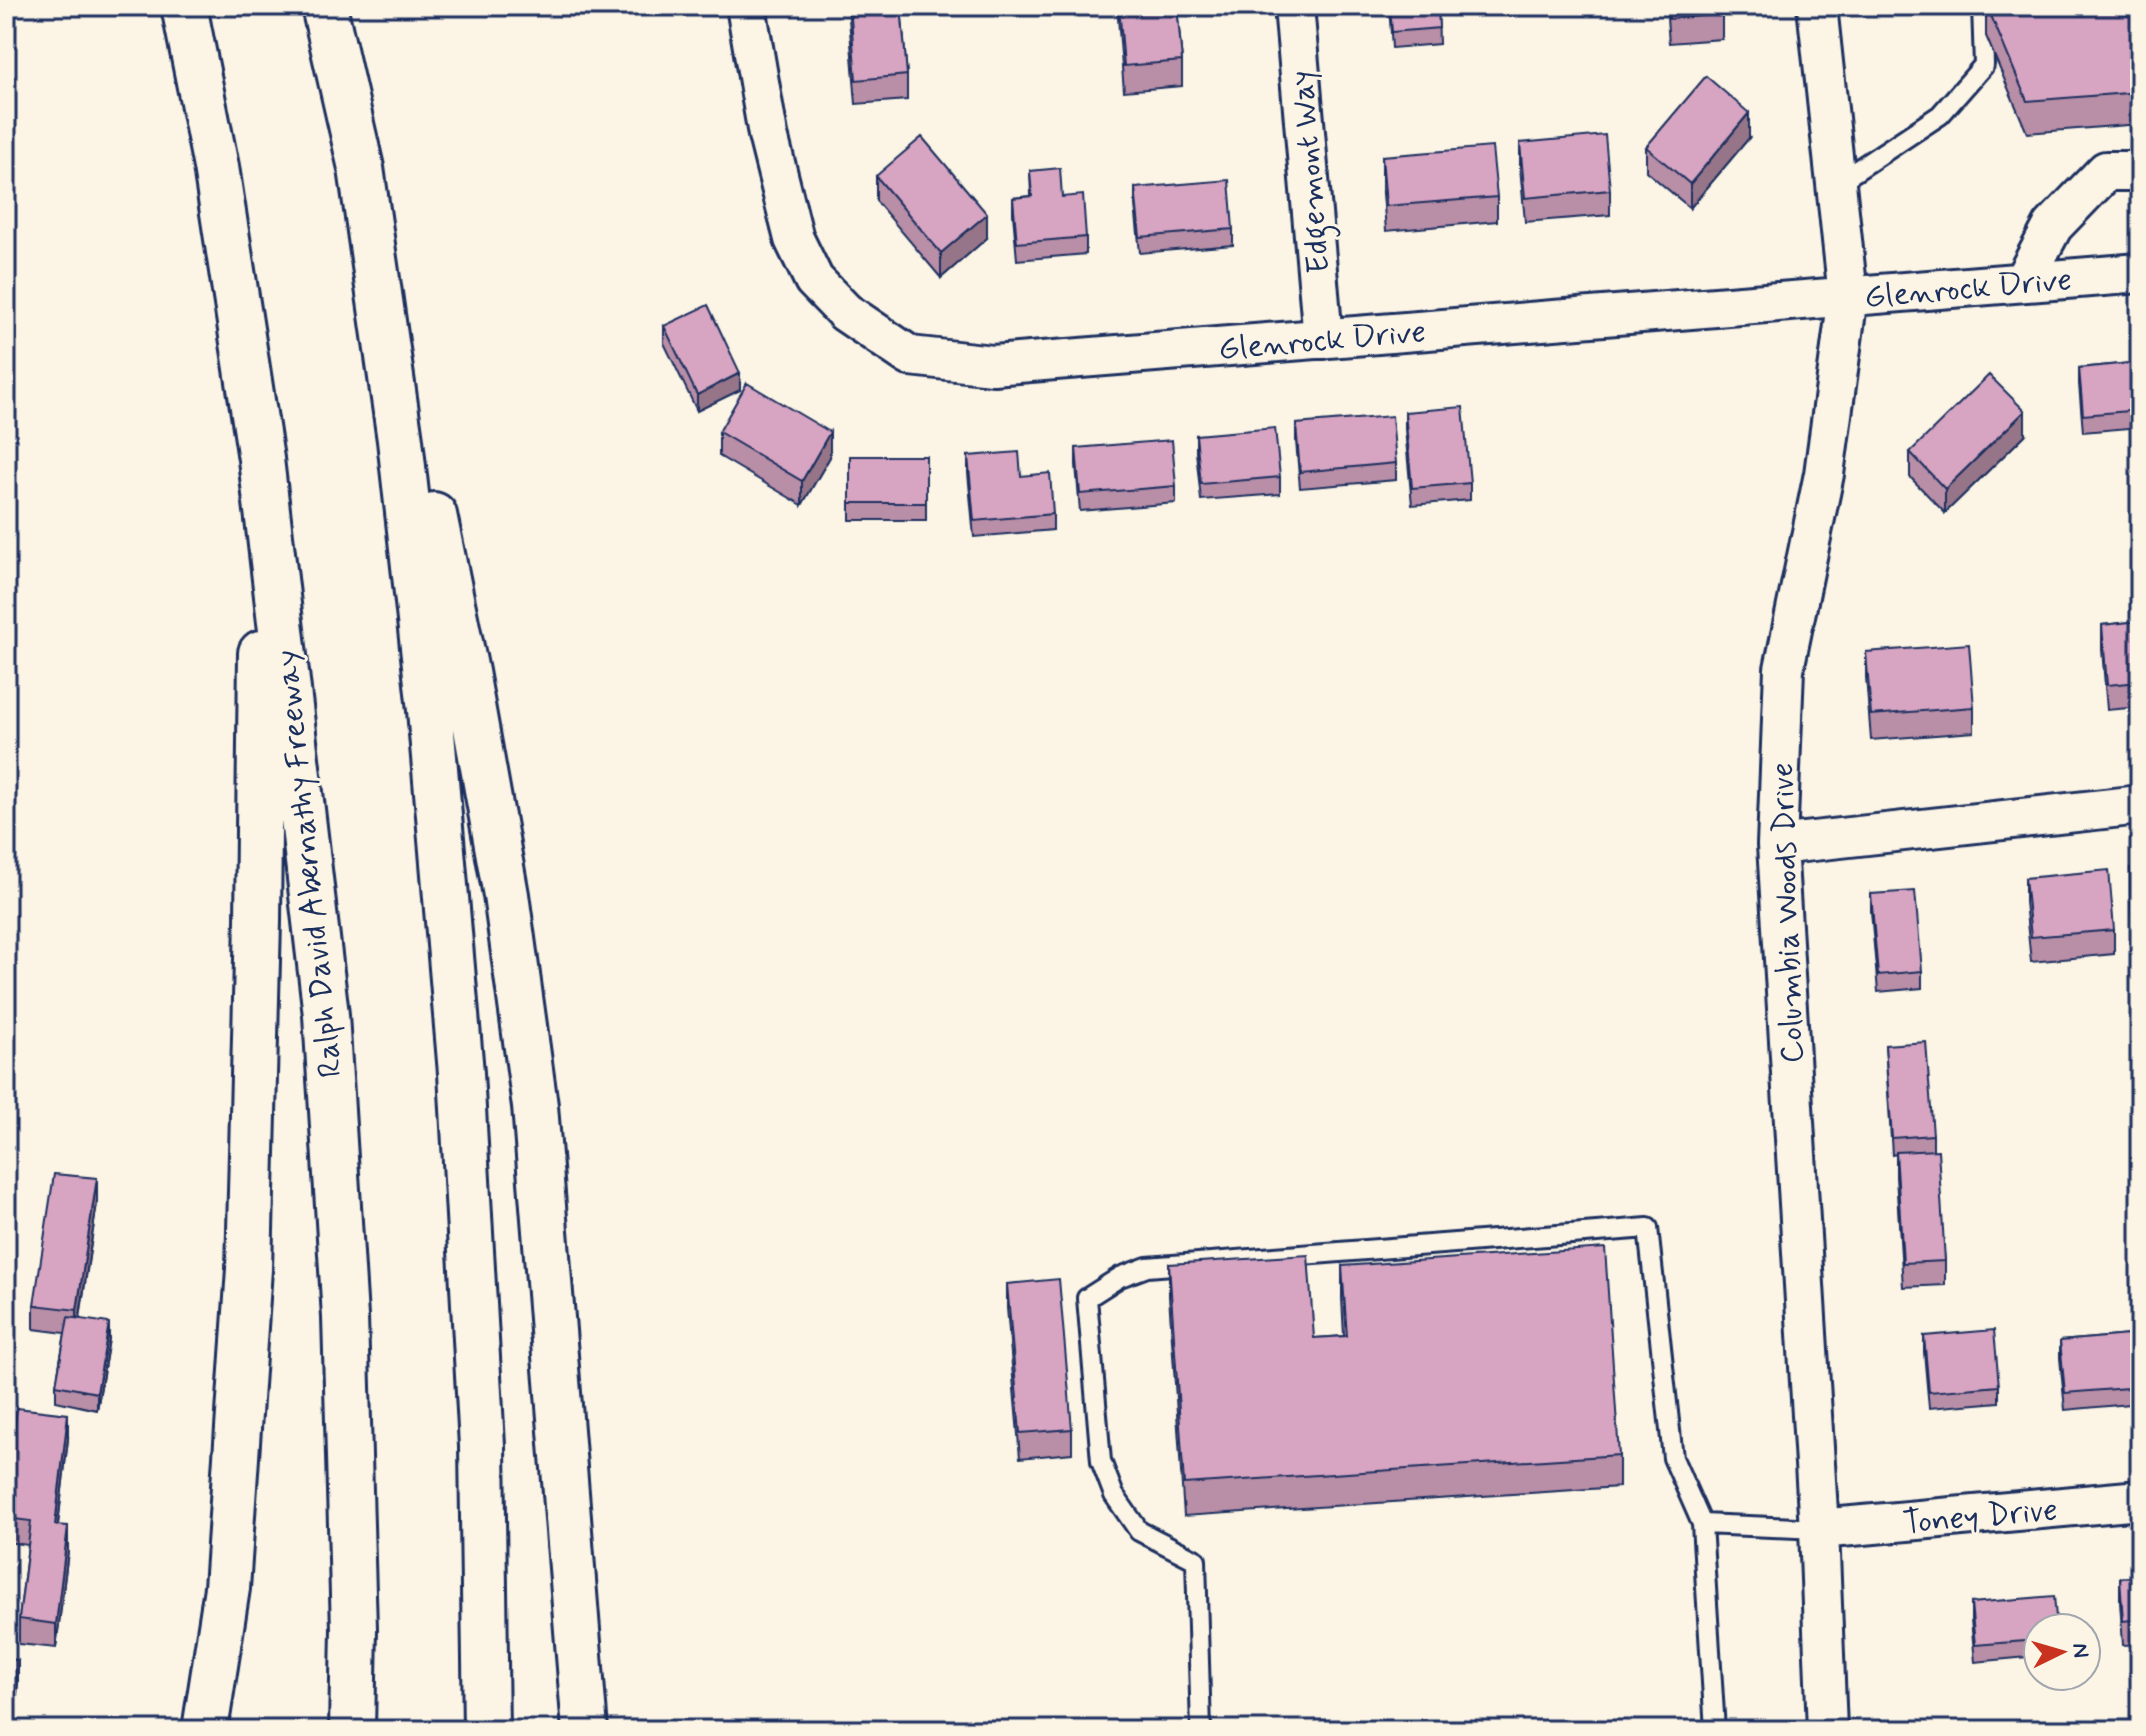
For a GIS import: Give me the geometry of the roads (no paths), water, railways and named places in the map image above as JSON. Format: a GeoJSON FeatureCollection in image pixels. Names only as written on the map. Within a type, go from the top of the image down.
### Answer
{"type":"FeatureCollection","features":[{"type":"Feature","properties":{"kind":"highway","name":"Ralph David Abernathy Freeway"},"geometry":{"type":"LineString","coordinates":[[184,6],[216,167],[261,459],[326,1015],[345,1317],[354,1629],[352,1730]]}},
{"type":"Feature","properties":{"kind":"highway"},"geometry":{"type":"LineString","coordinates":[[324,6],[361,168],[466,672],[506,895],[535,1106],[585,1730]]}},
{"type":"Feature","properties":{"kind":"highway"},"geometry":{"type":"LineString","coordinates":[[361,168],[404,472],[430,710],[461,1073],[482,1446],[486,1730]]}},
{"type":"Feature","properties":{"kind":"highway"},"geometry":{"type":"LineString","coordinates":[[205,1730],[227,1588],[249,1269],[258,921],[261,459]]}},
{"type":"Feature","properties":{"kind":"street","name":"Glenrock Drive"},"geometry":{"type":"LineString","coordinates":[[746,6],[768,135],[794,239],[814,280],[845,312],[910,356],[993,365],[2140,273]]}},
{"type":"Feature","properties":{"kind":"street","name":"Edgemont Way"},"geometry":{"type":"LineString","coordinates":[[1294,6],[1323,339]]}},
{"type":"Feature","properties":{"kind":"street","name":"Columbia Woods Drive"},"geometry":{"type":"LineString","coordinates":[[1817,6],[1848,296],[1824,474],[1784,669],[1777,845],[1819,1529],[1827,1730]]}},
{"type":"Feature","properties":{"kind":"street"},"geometry":{"type":"LineString","coordinates":[[2023,282],[2053,226],[2106,171],[2140,171]]}},
{"type":"Feature","properties":{"kind":"street"},"geometry":{"type":"LineString","coordinates":[[1777,845],[2140,805]]}},
{"type":"Feature","properties":{"kind":"street","name":"Toney Drive"},"geometry":{"type":"LineString","coordinates":[[1819,1529],[2140,1500]]}},
{"type":"Feature","properties":{"kind":"lane"},"geometry":{"type":"LineString","coordinates":[[1836,184],[1940,115],[1984,65],[1982,6]]}},
{"type":"Feature","properties":{"kind":"lane"},"geometry":{"type":"LineString","coordinates":[[1201,1730],[1196,1560],[1139,1531],[1114,1495],[1101,1461],[1087,1298],[1120,1277],[1147,1267],[1648,1228],[1673,1458],[1702,1524],[1715,1730]]}},
{"type":"Feature","properties":{"kind":"lane"},"geometry":{"type":"LineString","coordinates":[[1702,1524],[1819,1529]]}}]}
